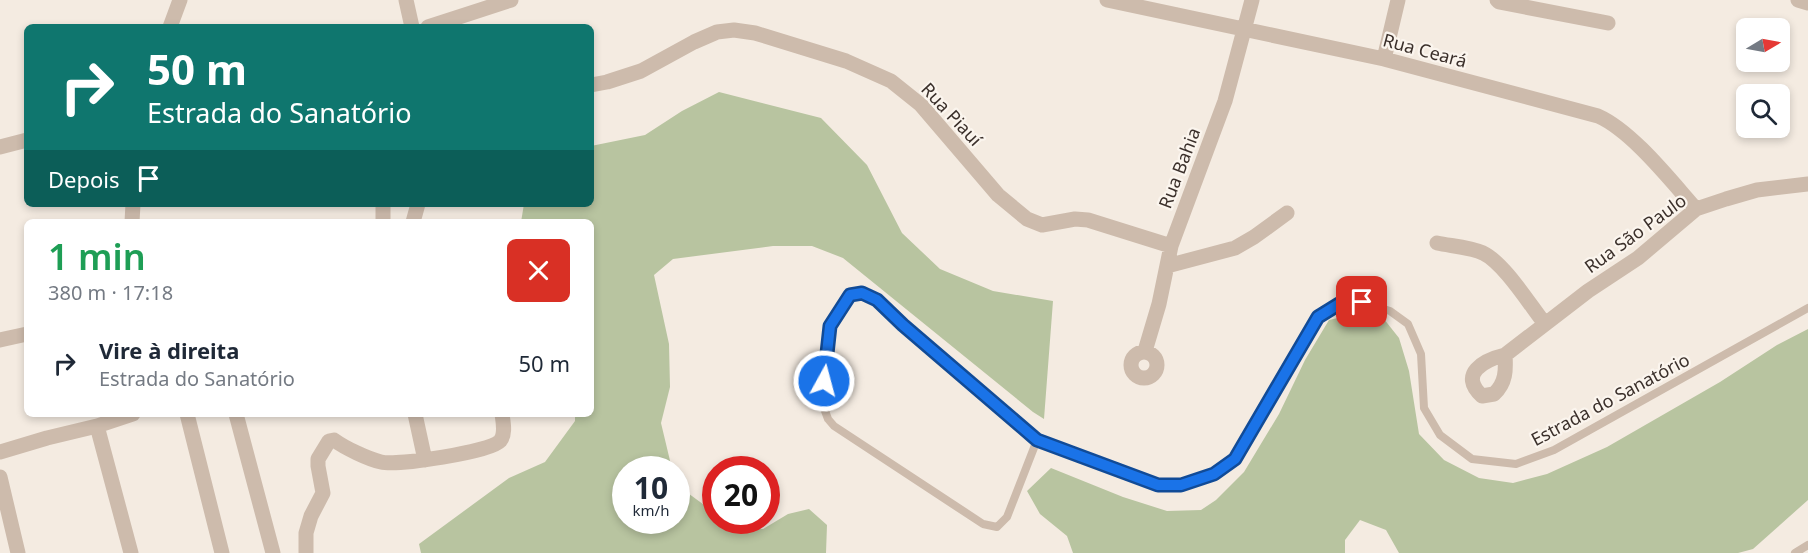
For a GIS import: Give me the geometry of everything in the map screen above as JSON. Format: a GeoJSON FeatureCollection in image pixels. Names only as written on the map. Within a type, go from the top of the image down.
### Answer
{"type":"FeatureCollection","features":[{"type":"Feature","properties":{"kind":"street"},"geometry":{"type":"LineString","coordinates":[[171,24],[180,0]]}},
{"type":"Feature","properties":{"kind":"street"},"geometry":{"type":"LineString","coordinates":[[406,0],[411,24]]}},
{"type":"Feature","properties":{"kind":"street"},"geometry":{"type":"LineString","coordinates":[[437,24],[511,0]]}},
{"type":"Feature","properties":{"kind":"street","name":"Rua Ceará"},"geometry":{"type":"LineString","coordinates":[[1107,0],[1384,59],[1610,121],[1623,131],[1696,209]]}},
{"type":"Feature","properties":{"kind":"street","name":"Rua Bahia"},"geometry":{"type":"LineString","coordinates":[[1145,351],[1159,304],[1171,246],[1225,101],[1252,0]]}},
{"type":"Feature","properties":{"kind":"street"},"geometry":{"type":"LineString","coordinates":[[1384,59],[1398,0]]}},
{"type":"Feature","properties":{"kind":"street"},"geometry":{"type":"LineString","coordinates":[[1497,0],[1608,23]]}},
{"type":"Feature","properties":{"kind":"street"},"geometry":{"type":"LineString","coordinates":[[1798,0],[1808,3]]}},
{"type":"Feature","properties":{"kind":"street","name":"Rua Piauí"},"geometry":{"type":"LineString","coordinates":[[594,84],[641,71],[717,32],[734,30],[754,33],[846,62],[891,81],[921,105],[998,195],[1027,219],[1042,225],[1076,219],[1088,220],[1171,246]]}},
{"type":"Feature","properties":{"kind":"street"},"geometry":{"type":"LineString","coordinates":[[0,147],[24,141]]}},
{"type":"Feature","properties":{"kind":"street","name":"Rua São Paulo"},"geometry":{"type":"LineString","coordinates":[[1505,355],[1588,291],[1638,258],[1696,209],[1757,190],[1808,184]]}},
{"type":"Feature","properties":{"kind":"street"},"geometry":{"type":"LineString","coordinates":[[1167,266],[1234,248],[1254,237],[1287,213]]}},
{"type":"Feature","properties":{"kind":"street"},"geometry":{"type":"LineString","coordinates":[[1437,243],[1482,253],[1493,260],[1510,278],[1545,324]]}},
{"type":"Feature","properties":{"kind":"street"},"geometry":{"type":"LineString","coordinates":[[0,340],[24,335]]}},
{"type":"Feature","properties":{"kind":"street"},"geometry":{"type":"LineString","coordinates":[[0,452],[97,426],[122,417]]}},
{"type":"Feature","properties":{"kind":"street"},"geometry":{"type":"LineString","coordinates":[[188,417],[222,553]]}},
{"type":"Feature","properties":{"kind":"street"},"geometry":{"type":"LineString","coordinates":[[237,417],[273,553]]}},
{"type":"Feature","properties":{"kind":"street"},"geometry":{"type":"LineString","coordinates":[[416,417],[425,460]]}},
{"type":"Feature","properties":{"kind":"street"},"geometry":{"type":"LineString","coordinates":[[306,553],[306,533],[311,516],[323,493],[318,459],[329,441],[334,440],[381,462],[397,464],[490,448],[500,441],[504,431],[502,417]]}},
{"type":"Feature","properties":{"kind":"street"},"geometry":{"type":"LineString","coordinates":[[97,426],[131,553]]}},
{"type":"Feature","properties":{"kind":"street"},"geometry":{"type":"LineString","coordinates":[[0,477],[18,553]]}},
{"type":"Feature","properties":{"kind":"lane","name":"Estrada do Sanatório"},"geometry":{"type":"LineString","coordinates":[[1037,440],[1007,517],[997,527],[983,524],[834,426],[821,400],[830,326],[850,295],[862,293],[877,300],[1037,440],[1158,485],[1181,485],[1214,474],[1235,459],[1318,317],[1339,304],[1362,302],[1390,311],[1408,324],[1421,354],[1424,408],[1440,435],[1472,459],[1516,464],[1554,450],[1808,308]]}},
{"type":"Feature","properties":{"kind":"lane"},"geometry":{"type":"LineString","coordinates":[[1795,553],[1808,545]]}},
{"type":"Feature","properties":{"kind":"green space"},"geometry":{"type":"Polygon","coordinates":[[[719,92],[821,118],[867,165],[902,233],[940,269],[993,291],[1053,301],[1044,419],[843,258],[812,246],[773,246],[673,259],[654,275],[669,344],[670,387],[661,423],[669,456],[612,456],[612,534],[690,534],[690,495],[702,503],[702,534],[780,534],[780,519],[788,514],[809,509],[827,525],[826,553],[421,553],[419,544],[509,478],[545,462],[575,421],[575,417],[594,417],[594,219],[522,219],[524,207],[594,207],[594,145],[645,135],[682,111],[719,92]]]}},
{"type":"Feature","properties":{"kind":"green space"},"geometry":{"type":"Polygon","coordinates":[[[1376,309],[1399,338],[1409,371],[1419,434],[1444,460],[1479,478],[1513,483],[1547,474],[1607,447],[1720,382],[1777,345],[1808,329],[1808,500],[1753,549],[1738,553],[1399,553],[1386,530],[1360,520],[1345,540],[1345,553],[1073,553],[1067,536],[1040,514],[1027,491],[1051,468],[1123,497],[1167,511],[1201,510],[1216,500],[1244,472],[1279,414],[1305,360],[1329,320],[1376,309]]]}},
{"type":"Feature","properties":{"kind":"route"},"geometry":{"type":"LineString","coordinates":[[824,381],[830,326],[850,295],[862,293],[877,300],[1037,440],[1158,485],[1181,485],[1214,474],[1235,459],[1318,317],[1339,304],[1362,302]]}}]}
